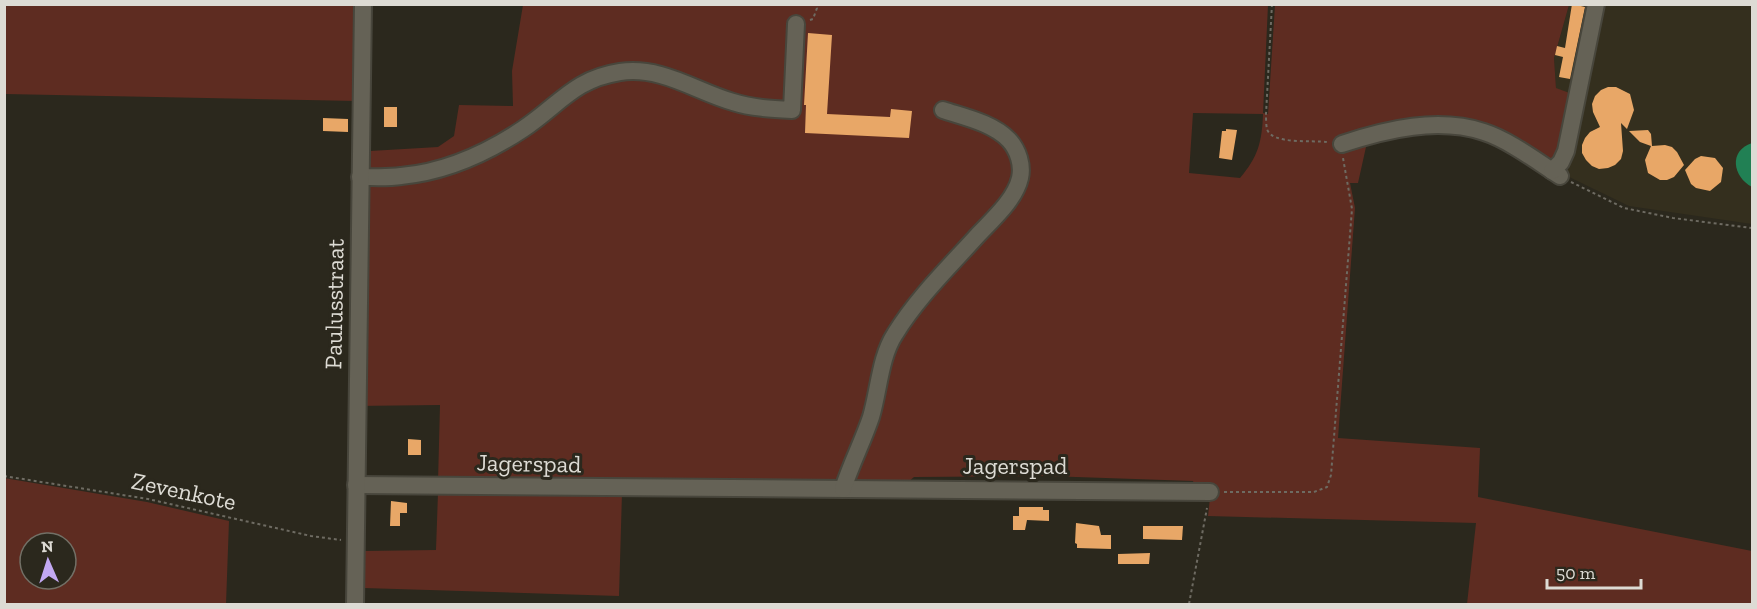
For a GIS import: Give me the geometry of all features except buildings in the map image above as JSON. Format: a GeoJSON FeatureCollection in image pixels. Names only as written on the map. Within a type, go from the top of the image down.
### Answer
{"type":"FeatureCollection","features":[{"type":"Feature","properties":{"kind":"street","name":"Paulusstraat"},"geometry":{"type":"LineString","coordinates":[[355,604],[363,4]]}},
{"type":"Feature","properties":{"kind":"street"},"geometry":{"type":"LineString","coordinates":[[1342,144],[1368,135],[1418,126],[1441,125],[1464,128],[1483,131],[1498,137],[1556,174],[1566,151],[1596,4]]}},
{"type":"Feature","properties":{"kind":"street"},"geometry":{"type":"LineString","coordinates":[[360,177],[401,176],[444,168],[460,162],[494,146],[524,128],[569,92],[606,75],[622,72],[653,73],[734,102],[755,107],[792,110],[796,24]]}},
{"type":"Feature","properties":{"kind":"street"},"geometry":{"type":"LineString","coordinates":[[843,489],[870,418],[893,336],[920,301],[1000,211],[1016,190],[1020,178],[1019,157],[1008,140],[999,132],[974,120],[943,110]]}},
{"type":"Feature","properties":{"kind":"street","name":"Jagerspad"},"geometry":{"type":"LineString","coordinates":[[356,485],[1210,492]]}},
{"type":"Feature","properties":{"kind":"path"},"geometry":{"type":"LineString","coordinates":[[1189,604],[1210,492],[1314,492],[1327,487],[1331,475],[1352,208],[1342,144],[1278,139],[1267,129],[1272,4]]}},
{"type":"Feature","properties":{"kind":"path"},"geometry":{"type":"LineString","coordinates":[[1556,174],[1624,208],[1672,218],[1752,228]]}},
{"type":"Feature","properties":{"kind":"path","name":"Zevenkote"},"geometry":{"type":"LineString","coordinates":[[4,476],[148,499],[311,536],[356,541]]}},
{"type":"Feature","properties":{"kind":"shaded area"},"geometry":{"type":"Polygon","coordinates":[[[5,5],[359,5],[358,101],[5,94],[5,5]]]}},
{"type":"Feature","properties":{"kind":"shaded area"},"geometry":{"type":"Polygon","coordinates":[[[523,5],[1268,5],[1263,113],[1268,114],[1275,5],[1569,5],[1554,58],[1556,88],[1575,95],[1561,156],[1550,165],[1464,125],[1368,138],[1358,183],[1350,183],[1355,208],[1338,438],[1480,448],[1478,497],[1752,551],[1752,604],[1467,604],[1476,523],[1208,516],[1211,489],[1194,484],[1193,481],[1047,476],[914,477],[908,482],[438,482],[440,405],[353,406],[356,155],[370,151],[438,147],[454,136],[459,105],[513,106],[512,71],[523,5]],[[1193,113],[1189,173],[1240,178],[1258,149],[1263,114],[1193,113]]]}},
{"type":"Feature","properties":{"kind":"shaded area"},"geometry":{"type":"Polygon","coordinates":[[[1569,5],[1752,5],[1752,224],[1629,206],[1563,174],[1581,97],[1556,89],[1554,58],[1569,5]]]}},
{"type":"Feature","properties":{"kind":"shaded area"},"geometry":{"type":"Polygon","coordinates":[[[1752,143],[1752,187],[1737,171],[1736,158],[1744,147],[1752,143]]]}},
{"type":"Feature","properties":{"kind":"shaded area"},"geometry":{"type":"Polygon","coordinates":[[[4,478],[147,502],[229,521],[226,604],[5,604],[4,478]]]}},
{"type":"Feature","properties":{"kind":"shaded area"},"geometry":{"type":"Polygon","coordinates":[[[438,493],[622,493],[619,596],[364,588],[365,551],[436,550],[438,493]]]}}]}
